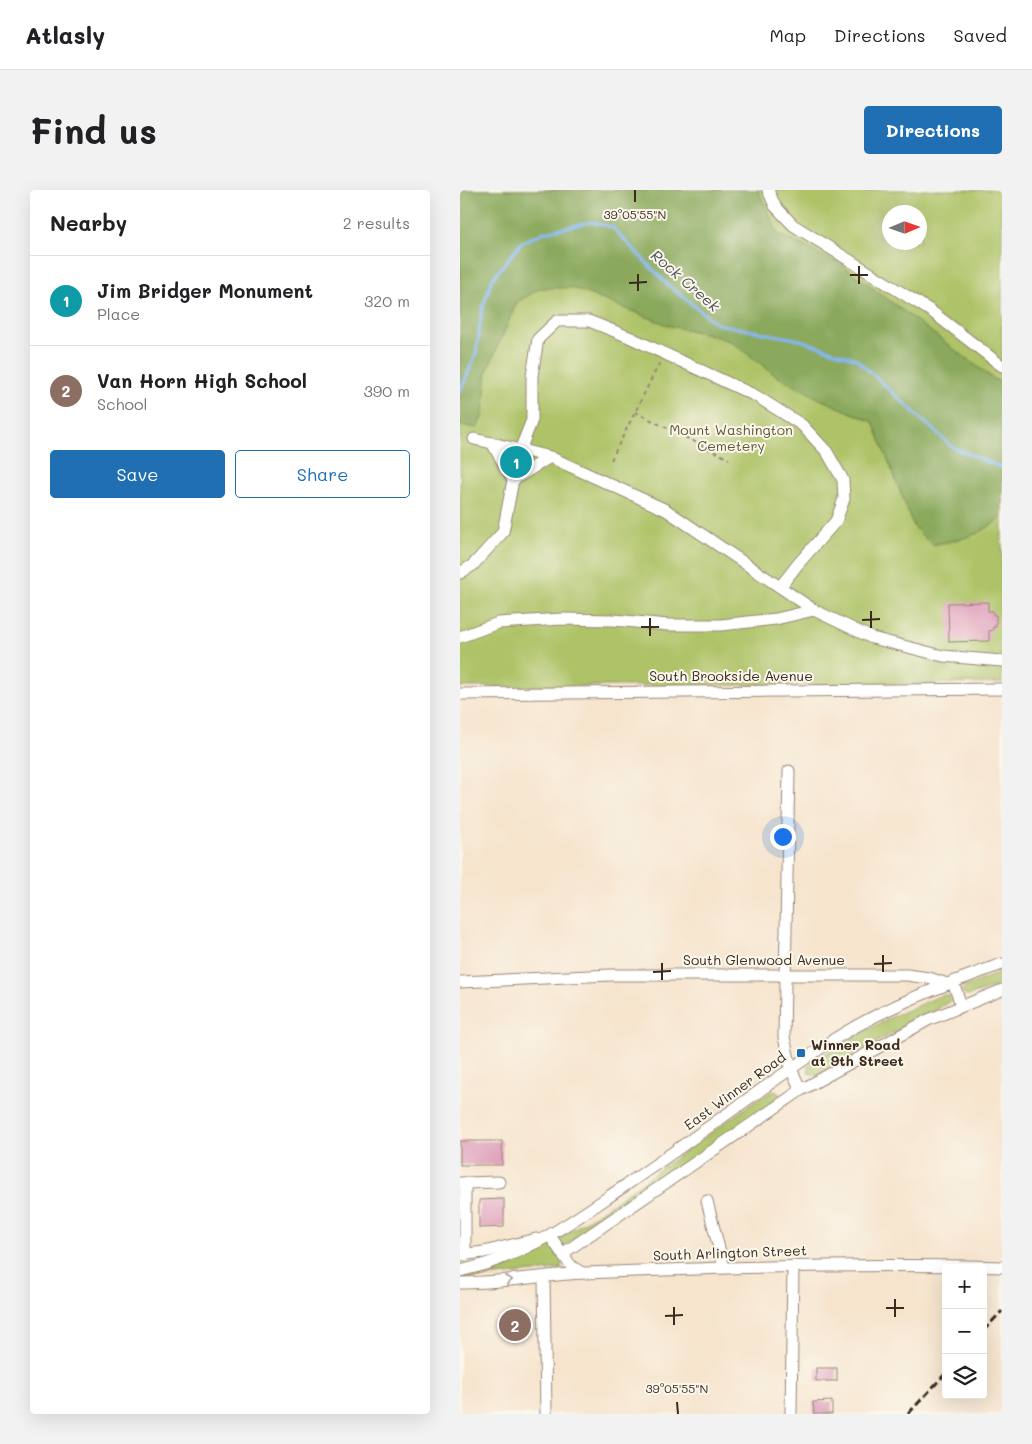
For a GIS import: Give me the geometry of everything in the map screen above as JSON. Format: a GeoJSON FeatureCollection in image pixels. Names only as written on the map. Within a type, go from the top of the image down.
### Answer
{"type":"FeatureCollection","features":[{"type":"Feature","properties":{"kind":"street"},"geometry":{"type":"LineString","coordinates":[[768,190],[775,206],[793,225],[932,311],[1002,366]]}},
{"type":"Feature","properties":{"kind":"street"},"geometry":{"type":"LineString","coordinates":[[520,450],[532,420],[532,376],[538,339],[557,321],[589,321],[756,396],[802,425],[827,452],[843,480],[844,499],[836,521],[780,587]]}},
{"type":"Feature","properties":{"kind":"street"},"geometry":{"type":"LineString","coordinates":[[474,439],[550,457],[666,510],[814,610],[872,638],[943,656],[1002,662]]}},
{"type":"Feature","properties":{"kind":"street"},"geometry":{"type":"LineString","coordinates":[[460,573],[473,565],[503,532],[513,480],[492,443]]}},
{"type":"Feature","properties":{"kind":"street"},"geometry":{"type":"LineString","coordinates":[[513,480],[550,457]]}},
{"type":"Feature","properties":{"kind":"street"},"geometry":{"type":"LineString","coordinates":[[460,637],[498,623],[562,619],[614,620],[668,626],[721,625],[776,620],[814,610]]}},
{"type":"Feature","properties":{"kind":"street","name":"South Brookside Avenue"},"geometry":{"type":"LineString","coordinates":[[460,694],[1002,689]]}},
{"type":"Feature","properties":{"kind":"street"},"geometry":{"type":"LineString","coordinates":[[789,771],[784,1037],[791,1069],[801,1090]]}},
{"type":"Feature","properties":{"kind":"street","name":"East Winner Road"},"geometry":{"type":"LineString","coordinates":[[460,1271],[523,1251],[550,1236],[685,1146],[823,1046],[863,1023],[905,1002],[1002,964]]}},
{"type":"Feature","properties":{"kind":"street","name":"South Glenwood Avenue"},"geometry":{"type":"LineString","coordinates":[[460,982],[611,975],[906,975],[950,983]]}},
{"type":"Feature","properties":{"kind":"street"},"geometry":{"type":"LineString","coordinates":[[950,983],[961,1005]]}},
{"type":"Feature","properties":{"kind":"street"},"geometry":{"type":"LineString","coordinates":[[562,1254],[801,1090],[928,1020],[961,1005],[1002,990]]}},
{"type":"Feature","properties":{"kind":"street"},"geometry":{"type":"LineString","coordinates":[[462,1255],[462,1183],[499,1182]]}},
{"type":"Feature","properties":{"kind":"street"},"geometry":{"type":"LineString","coordinates":[[707,1201],[724,1268]]}},
{"type":"Feature","properties":{"kind":"street"},"geometry":{"type":"LineString","coordinates":[[550,1236],[571,1266],[582,1274]]}},
{"type":"Feature","properties":{"kind":"street","name":"East Winner Road"},"geometry":{"type":"LineString","coordinates":[[462,1255],[550,1236]]}},
{"type":"Feature","properties":{"kind":"street","name":"South Arlington Street"},"geometry":{"type":"LineString","coordinates":[[460,1284],[582,1274],[724,1268],[898,1264],[1002,1267]]}},
{"type":"Feature","properties":{"kind":"street"},"geometry":{"type":"LineString","coordinates":[[791,1414],[793,1266]]}},
{"type":"Feature","properties":{"kind":"street"},"geometry":{"type":"LineString","coordinates":[[544,1277],[546,1414]]}},
{"type":"Feature","properties":{"kind":"path"},"geometry":{"type":"LineString","coordinates":[[611,460],[664,354]]}},
{"type":"Feature","properties":{"kind":"path"},"geometry":{"type":"LineString","coordinates":[[635,412],[729,459]]}},
{"type":"Feature","properties":{"kind":"green space","name":"Mount Washington Cemetery"},"geometry":{"type":"Polygon","coordinates":[[[460,190],[1002,190],[1002,683],[460,687],[460,190]]]}},
{"type":"Feature","properties":{"kind":"green space"},"geometry":{"type":"Polygon","coordinates":[[[460,190],[758,190],[778,234],[842,265],[994,379],[1002,383],[1002,517],[977,533],[961,539],[932,545],[914,527],[873,422],[822,400],[778,377],[732,342],[708,334],[670,326],[573,288],[541,288],[517,302],[487,371],[483,415],[477,428],[460,425],[460,190]]]}},
{"type":"Feature","properties":{"kind":"green space"},"geometry":{"type":"Polygon","coordinates":[[[1002,972],[1002,984],[968,996],[964,995],[962,991],[964,987],[1002,972]]]}},
{"type":"Feature","properties":{"kind":"green space"},"geometry":{"type":"Polygon","coordinates":[[[942,995],[950,996],[950,1001],[820,1073],[815,1075],[809,1073],[808,1066],[816,1059],[887,1019],[942,995]]]}},
{"type":"Feature","properties":{"kind":"green space"},"geometry":{"type":"Polygon","coordinates":[[[774,1091],[780,1094],[776,1101],[563,1247],[558,1239],[603,1210],[758,1099],[774,1091]]]}},
{"type":"Feature","properties":{"kind":"green space"},"geometry":{"type":"Polygon","coordinates":[[[550,1244],[562,1262],[561,1269],[460,1280],[460,1275],[494,1265],[550,1244]]]}},
{"type":"Feature","properties":{"kind":"building"},"geometry":{"type":"Polygon","coordinates":[[[988,602],[988,611],[993,611],[993,615],[996,615],[996,627],[989,631],[989,641],[949,642],[948,603],[988,602]]]}},
{"type":"Feature","properties":{"kind":"building"},"geometry":{"type":"Polygon","coordinates":[[[460,1141],[502,1141],[502,1165],[460,1165],[460,1141]]]}},
{"type":"Feature","properties":{"kind":"building"},"geometry":{"type":"Polygon","coordinates":[[[504,1199],[504,1227],[479,1228],[479,1200],[504,1199]]]}},
{"type":"Feature","properties":{"kind":"building"},"geometry":{"type":"Polygon","coordinates":[[[816,1368],[837,1368],[837,1381],[816,1381],[816,1368]]]}},
{"type":"Feature","properties":{"kind":"building"},"geometry":{"type":"Polygon","coordinates":[[[832,1401],[832,1414],[814,1414],[813,1402],[832,1401]]]}},
{"type":"Feature","properties":{"kind":"waterway","name":"Rock Creek"},"geometry":{"type":"LineString","coordinates":[[460,392],[476,354],[482,311],[492,279],[522,242],[545,232],[591,222],[612,227],[668,285],[717,324],[800,340],[856,359],[952,447],[1002,468]]}},
{"type":"Feature","properties":{"kind":"railway"},"geometry":{"type":"LineString","coordinates":[[987,1327],[1002,1311]]}},
{"type":"Feature","properties":{"kind":"railway"},"geometry":{"type":"LineString","coordinates":[[908,1414],[942,1377]]}},
{"type":"Feature","properties":{"kind":"place","name":"Jim Bridger Monument"},"geometry":{"type":"Point","coordinates":[516,462]}},
{"type":"Feature","properties":{"kind":"place","name":"Winner Road at 9th Street"},"geometry":{"type":"Point","coordinates":[801,1053]}},
{"type":"Feature","properties":{"kind":"place","name":"Van Horn High School"},"geometry":{"type":"Point","coordinates":[515,1325]}}]}
